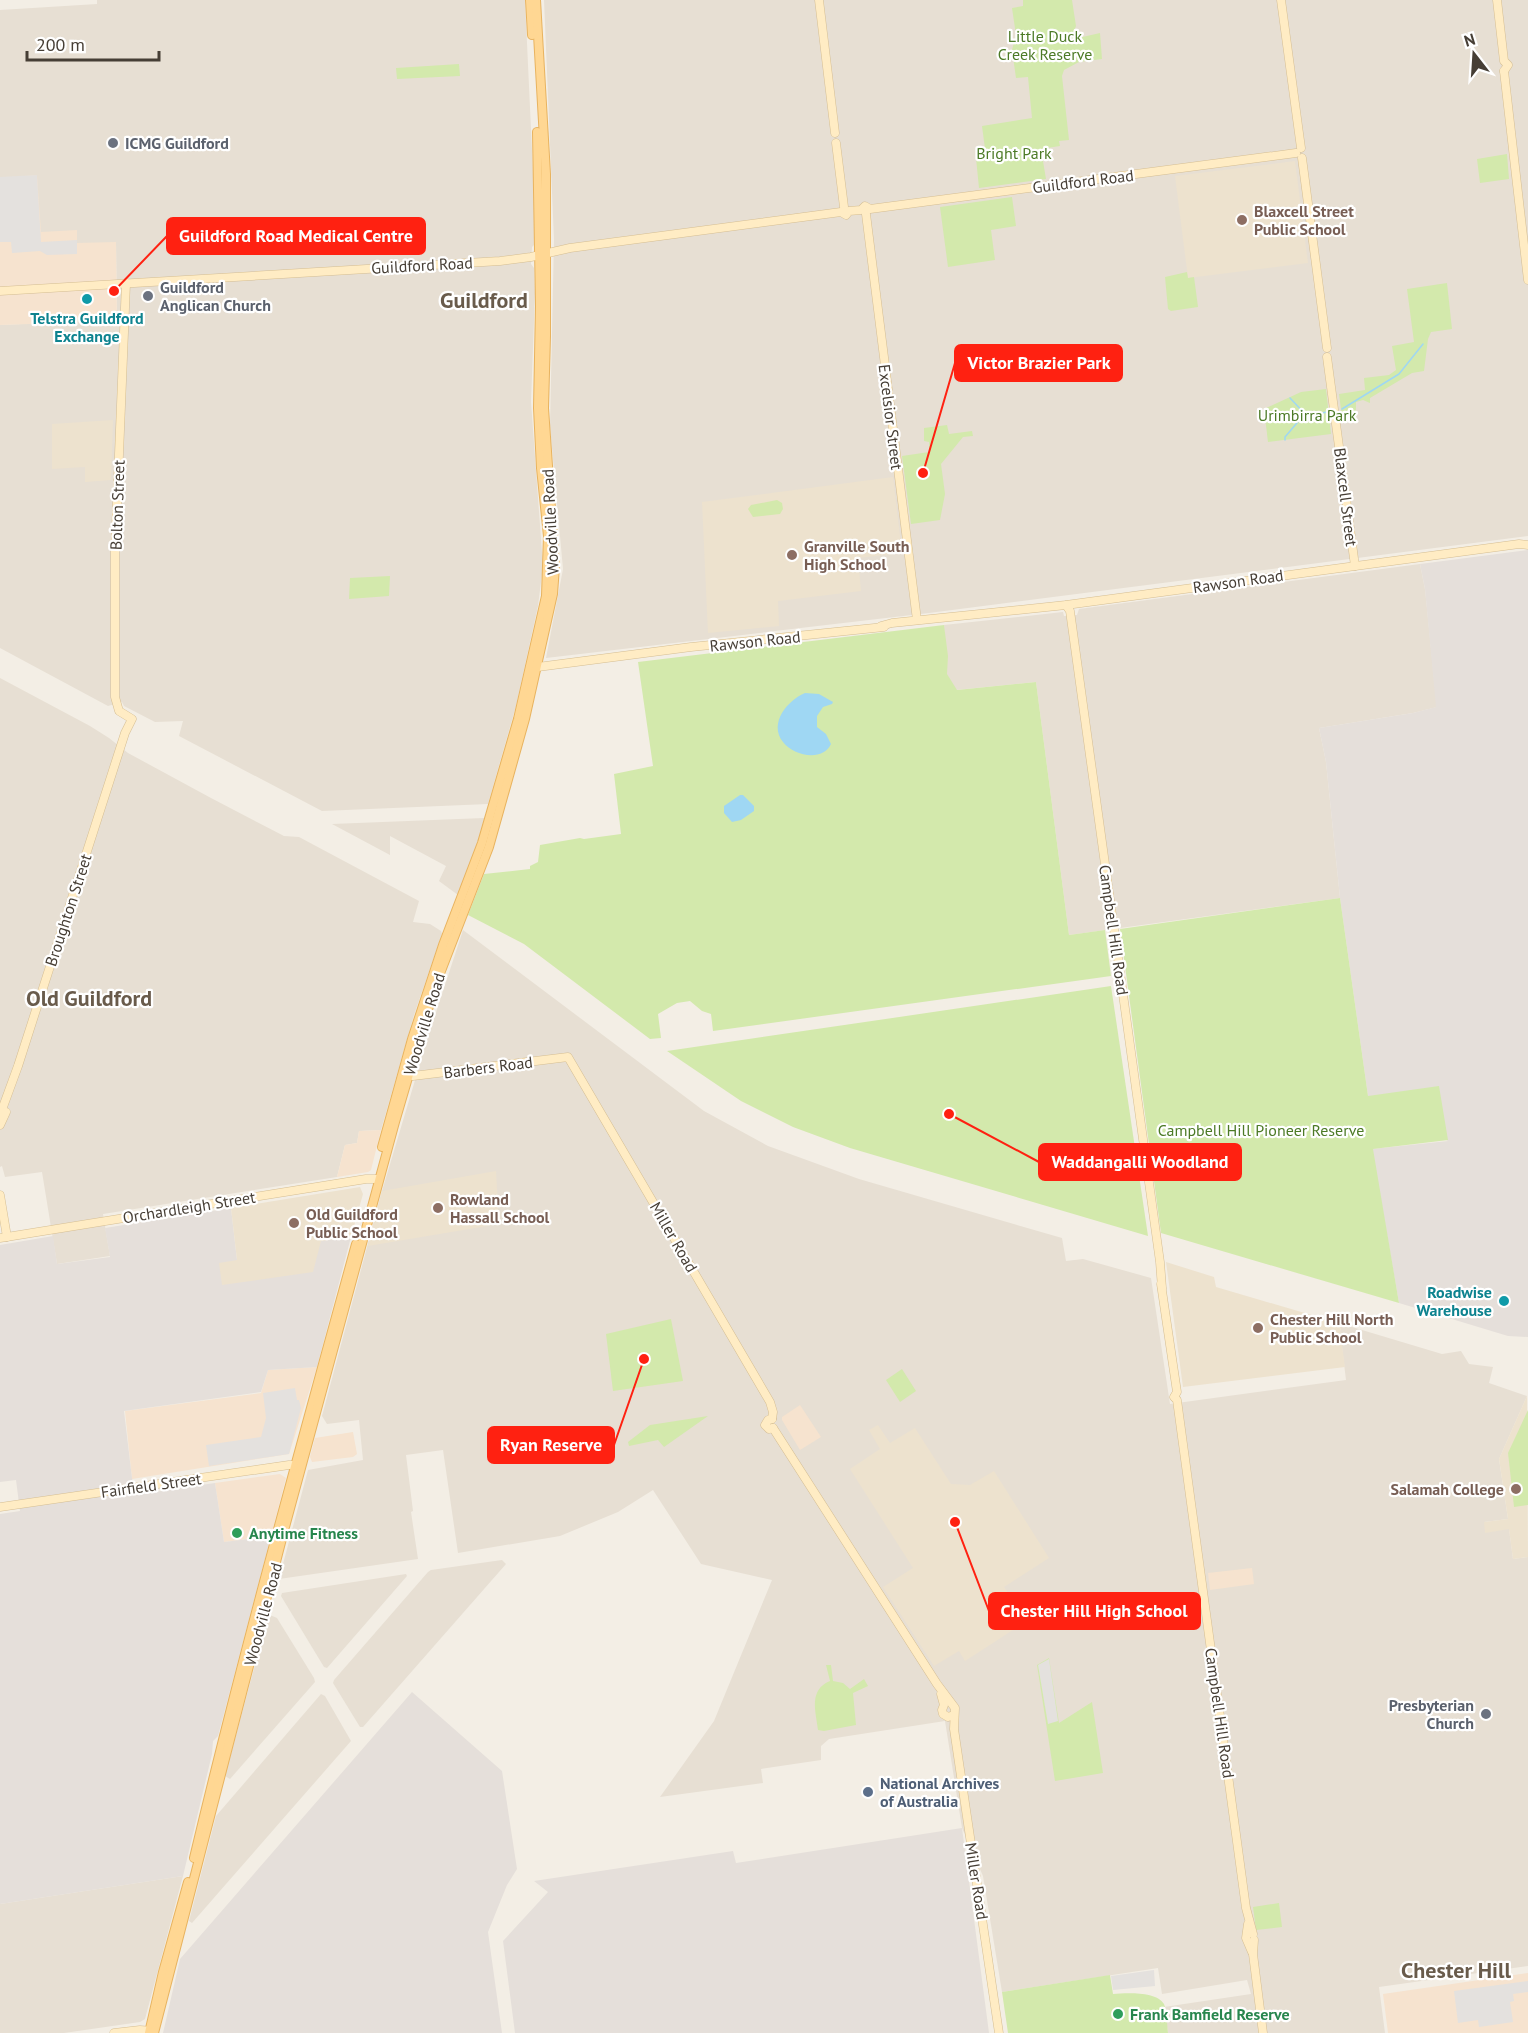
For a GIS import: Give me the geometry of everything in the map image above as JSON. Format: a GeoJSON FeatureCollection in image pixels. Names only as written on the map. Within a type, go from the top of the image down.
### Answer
{"type":"FeatureCollection","features":[{"type":"Feature","properties":{"kind":"main road","name":"Woodville Road"},"geometry":{"type":"LineString","coordinates":[[376,1179],[462,903],[489,847],[525,719],[533,668],[553,594],[555,567],[544,408],[543,254],[530,0]]}},
{"type":"Feature","properties":{"kind":"main road","name":"Woodville Road"},"geometry":{"type":"LineString","coordinates":[[536,0],[546,174],[543,254]]}},
{"type":"Feature","properties":{"kind":"main road","name":"Woodville Road"},"geometry":{"type":"LineString","coordinates":[[152,2032],[163,1972],[187,1888],[221,1746],[299,1465],[412,1039],[455,924]]}},
{"type":"Feature","properties":{"kind":"street"},"geometry":{"type":"LineString","coordinates":[[819,0],[835,134],[832,135],[831,140],[836,143],[845,210]]}},
{"type":"Feature","properties":{"kind":"street"},"geometry":{"type":"LineString","coordinates":[[1281,0],[1300,153]]}},
{"type":"Feature","properties":{"kind":"street"},"geometry":{"type":"LineString","coordinates":[[1497,0],[1504,61],[1508,66],[1504,71],[1528,280]]}},
{"type":"Feature","properties":{"kind":"street","name":"Guildford Road"},"geometry":{"type":"LineString","coordinates":[[0,291],[500,261],[570,248],[845,210],[866,211],[1300,153]]}},
{"type":"Feature","properties":{"kind":"street","name":"Blaxcell Street"},"geometry":{"type":"LineString","coordinates":[[1300,153],[1327,348],[1332,352],[1328,357],[1354,566]]}},
{"type":"Feature","properties":{"kind":"street","name":"Excelsior Street"},"geometry":{"type":"LineString","coordinates":[[866,211],[916,620]]}},
{"type":"Feature","properties":{"kind":"street","name":"Bolton Street"},"geometry":{"type":"LineString","coordinates":[[126,283],[115,541],[115,697],[119,711],[128,726]]}},
{"type":"Feature","properties":{"kind":"street","name":"Rawson Road"},"geometry":{"type":"LineString","coordinates":[[533,668],[916,620],[1066,605],[1528,543]]}},
{"type":"Feature","properties":{"kind":"street","name":"Campbell Hill Road"},"geometry":{"type":"LineString","coordinates":[[1066,605],[1070,610],[1072,623],[1158,1252],[1158,1275],[1162,1288],[1177,1396],[1263,2033]]}},
{"type":"Feature","properties":{"kind":"street","name":"Rawson Road"},"geometry":{"type":"LineString","coordinates":[[881,626],[898,627],[957,617]]}},
{"type":"Feature","properties":{"kind":"street"},"geometry":{"type":"LineString","coordinates":[[898,627],[916,620],[943,621]]}},
{"type":"Feature","properties":{"kind":"street","name":"Broughton Street"},"geometry":{"type":"LineString","coordinates":[[0,1115],[7,1101],[128,726]]}},
{"type":"Feature","properties":{"kind":"street","name":"Barbers Road"},"geometry":{"type":"LineString","coordinates":[[408,1075],[425,1075],[568,1056]]}},
{"type":"Feature","properties":{"kind":"street","name":"Miller Road"},"geometry":{"type":"LineString","coordinates":[[568,1056],[770,1402],[773,1412],[772,1419],[766,1420],[767,1429],[773,1428],[937,1684],[947,1704],[955,1708],[951,1716],[999,2033]]}},
{"type":"Feature","properties":{"kind":"street","name":"Broughton Street"},"geometry":{"type":"LineString","coordinates":[[0,1125],[7,1101]]}},
{"type":"Feature","properties":{"kind":"street","name":"Orchardleigh Street"},"geometry":{"type":"LineString","coordinates":[[3,1237],[376,1179]]}},
{"type":"Feature","properties":{"kind":"street"},"geometry":{"type":"LineString","coordinates":[[0,1195],[3,1237]]}},
{"type":"Feature","properties":{"kind":"street","name":"Fairfield Street"},"geometry":{"type":"LineString","coordinates":[[0,1507],[299,1465]]}},
{"type":"Feature","properties":{"kind":"street"},"geometry":{"type":"LineString","coordinates":[[114,2033],[152,2032]]}},
{"type":"Feature","properties":{"kind":"shaded area"},"geometry":{"type":"Polygon","coordinates":[[[97,0],[525,0],[534,194],[534,245],[531,264],[534,268],[535,293],[531,402],[543,566],[538,606],[516,706],[488,804],[322,811],[179,736],[183,721],[155,722],[124,706],[122,702],[108,706],[0,648],[0,325],[117,320],[116,243],[77,244],[77,231],[41,233],[0,178],[0,10],[97,4],[97,0]]]}},
{"type":"Feature","properties":{"kind":"shaded area"},"geometry":{"type":"Polygon","coordinates":[[[544,0],[1528,0],[1528,536],[929,613],[546,658],[563,569],[550,426],[554,240],[544,0]]]}},
{"type":"Feature","properties":{"kind":"shaded area","name":"Blaxcell Street Public School"},"geometry":{"type":"Polygon","coordinates":[[[1295,161],[1308,263],[1188,278],[1175,176],[1295,161]]]}},
{"type":"Feature","properties":{"kind":"shaded area"},"geometry":{"type":"Polygon","coordinates":[[[37,175],[41,232],[77,230],[77,243],[116,242],[117,321],[0,325],[0,178],[37,175]]]}},
{"type":"Feature","properties":{"kind":"shaded area"},"geometry":{"type":"Polygon","coordinates":[[[37,175],[41,242],[77,240],[77,254],[47,255],[40,251],[12,253],[11,242],[0,242],[0,177],[37,175]]]}},
{"type":"Feature","properties":{"kind":"shaded area"},"geometry":{"type":"Polygon","coordinates":[[[113,420],[111,480],[85,482],[85,467],[52,469],[52,424],[113,420]]]}},
{"type":"Feature","properties":{"kind":"shaded area","name":"Granville South High School"},"geometry":{"type":"Polygon","coordinates":[[[893,477],[902,553],[858,558],[861,591],[778,601],[779,626],[708,633],[702,502],[893,477]]]}},
{"type":"Feature","properties":{"kind":"shaded area"},"geometry":{"type":"Polygon","coordinates":[[[1528,550],[1528,1337],[1508,1336],[1399,1303],[1372,1149],[1448,1141],[1368,1096],[1340,898],[1326,762],[1319,728],[1413,713],[1436,707],[1425,589],[1420,564],[1528,550]]]}},
{"type":"Feature","properties":{"kind":"shaded area"},"geometry":{"type":"Polygon","coordinates":[[[1420,564],[1425,589],[1437,707],[1319,728],[1326,762],[1340,898],[1069,935],[1036,682],[946,691],[944,625],[1063,612],[1064,616],[1077,615],[1079,609],[1420,564]]]}},
{"type":"Feature","properties":{"kind":"shaded area"},"geometry":{"type":"Polygon","coordinates":[[[0,678],[90,726],[128,753],[211,798],[284,836],[299,837],[419,901],[413,922],[430,924],[441,931],[442,934],[414,1015],[381,1130],[359,1131],[357,1143],[345,1145],[337,1177],[103,1214],[110,1256],[57,1264],[42,1172],[5,1177],[2,1166],[0,1167],[0,678]]]}},
{"type":"Feature","properties":{"kind":"shaded area"},"geometry":{"type":"Polygon","coordinates":[[[484,818],[486,820],[481,835],[458,895],[439,881],[446,866],[390,836],[390,855],[332,824],[484,818]]]}},
{"type":"Feature","properties":{"kind":"shaded area"},"geometry":{"type":"Polygon","coordinates":[[[463,930],[704,1111],[768,1146],[859,1179],[1062,1238],[1066,1261],[1083,1259],[1151,1278],[1170,1404],[1346,1380],[1340,1331],[1342,1324],[1442,1354],[1461,1351],[1469,1364],[1493,1367],[1489,1383],[1527,1396],[1499,1459],[1508,1519],[1484,1522],[1509,1529],[1513,1559],[1528,1557],[1528,1966],[1379,1987],[1385,2033],[1168,2033],[1164,2007],[1251,1994],[1247,1980],[1162,1994],[1158,1968],[1002,1992],[983,1876],[962,1828],[945,1721],[829,1739],[821,1746],[821,1760],[761,1769],[763,1783],[660,1797],[714,1721],[772,1580],[701,1564],[653,1490],[618,1512],[560,1536],[458,1553],[443,1450],[406,1455],[418,1559],[279,1579],[308,1470],[363,1460],[359,1420],[327,1424],[322,1416],[382,1191],[463,930]]]}},
{"type":"Feature","properties":{"kind":"shaded area"},"geometry":{"type":"Polygon","coordinates":[[[381,1130],[371,1170],[337,1177],[345,1145],[357,1143],[359,1131],[381,1130]]]}},
{"type":"Feature","properties":{"kind":"shaded area","name":"Rowland Hassall School"},"geometry":{"type":"Polygon","coordinates":[[[496,1171],[499,1224],[368,1246],[382,1191],[496,1171]]]}},
{"type":"Feature","properties":{"kind":"shaded area","name":"Old Guildford Public School"},"geometry":{"type":"Polygon","coordinates":[[[360,1187],[363,1194],[351,1237],[321,1241],[313,1272],[222,1285],[219,1263],[237,1260],[231,1208],[360,1187]]]}},
{"type":"Feature","properties":{"kind":"shaded area"},"geometry":{"type":"Polygon","coordinates":[[[231,1208],[237,1260],[222,1285],[321,1241],[351,1237],[317,1367],[268,1370],[261,1392],[124,1411],[134,1495],[215,1483],[224,1542],[271,1536],[218,1736],[213,1741],[212,1754],[183,1876],[0,1904],[0,1514],[20,1511],[16,1480],[0,1482],[0,1245],[53,1236],[57,1264],[110,1257],[105,1228],[231,1208]]]}},
{"type":"Feature","properties":{"kind":"shaded area","name":"Chester Hill North Public School"},"geometry":{"type":"Polygon","coordinates":[[[1166,1262],[1214,1277],[1216,1287],[1342,1324],[1340,1331],[1345,1367],[1183,1387],[1166,1262]]]}},
{"type":"Feature","properties":{"kind":"shaded area"},"geometry":{"type":"Polygon","coordinates":[[[317,1367],[289,1454],[132,1479],[125,1411],[261,1393],[268,1370],[317,1367]]]}},
{"type":"Feature","properties":{"kind":"shaded area"},"geometry":{"type":"Polygon","coordinates":[[[295,1388],[301,1408],[289,1454],[209,1466],[206,1445],[261,1437],[266,1418],[263,1393],[295,1388]]]}},
{"type":"Feature","properties":{"kind":"shaded area","name":"Salamah College"},"geometry":{"type":"Polygon","coordinates":[[[1527,1396],[1528,1557],[1513,1559],[1509,1529],[1485,1533],[1484,1522],[1508,1519],[1499,1459],[1527,1396]]]}},
{"type":"Feature","properties":{"kind":"shaded area"},"geometry":{"type":"Polygon","coordinates":[[[800,1405],[821,1437],[800,1450],[782,1417],[800,1405]]]}},
{"type":"Feature","properties":{"kind":"shaded area"},"geometry":{"type":"Polygon","coordinates":[[[878,1425],[890,1443],[915,1428],[951,1484],[970,1485],[994,1471],[1049,1558],[1004,1587],[1027,1621],[965,1661],[959,1651],[934,1666],[883,1587],[913,1568],[850,1469],[880,1449],[869,1430],[878,1425]]]}},
{"type":"Feature","properties":{"kind":"shaded area"},"geometry":{"type":"Polygon","coordinates":[[[353,1432],[357,1454],[353,1457],[312,1462],[310,1457],[315,1438],[353,1432]]]}},
{"type":"Feature","properties":{"kind":"shaded area"},"geometry":{"type":"Polygon","coordinates":[[[280,1474],[286,1478],[271,1536],[224,1542],[215,1483],[280,1474]]]}},
{"type":"Feature","properties":{"kind":"shaded area"},"geometry":{"type":"Polygon","coordinates":[[[502,1560],[506,1564],[363,1727],[360,1727],[333,1683],[334,1680],[428,1572],[502,1560]]]}},
{"type":"Feature","properties":{"kind":"shaded area"},"geometry":{"type":"Polygon","coordinates":[[[1252,1568],[1254,1584],[1210,1590],[1208,1573],[1252,1568]]]}},
{"type":"Feature","properties":{"kind":"shaded area"},"geometry":{"type":"Polygon","coordinates":[[[406,1574],[407,1576],[327,1668],[324,1667],[281,1596],[282,1593],[406,1574]]]}},
{"type":"Feature","properties":{"kind":"shaded area"},"geometry":{"type":"Polygon","coordinates":[[[270,1615],[277,1618],[315,1682],[230,1779],[225,1776],[270,1615]]]}},
{"type":"Feature","properties":{"kind":"shaded area"},"geometry":{"type":"Polygon","coordinates":[[[1049,1659],[1058,1721],[1048,1724],[1038,1665],[1049,1659]]]}},
{"type":"Feature","properties":{"kind":"shaded area"},"geometry":{"type":"Polygon","coordinates":[[[412,1692],[502,1771],[517,1869],[507,1885],[488,1932],[502,2033],[163,2033],[180,1959],[412,1692]]]}},
{"type":"Feature","properties":{"kind":"shaded area"},"geometry":{"type":"Polygon","coordinates":[[[321,1694],[325,1696],[351,1741],[192,1923],[189,1921],[216,1816],[321,1694]]]}},
{"type":"Feature","properties":{"kind":"shaded area"},"geometry":{"type":"Polygon","coordinates":[[[962,1828],[989,2033],[515,2033],[503,1941],[548,1892],[534,1881],[733,1851],[736,1863],[962,1828]]]}},
{"type":"Feature","properties":{"kind":"shaded area"},"geometry":{"type":"Polygon","coordinates":[[[183,1876],[145,2019],[140,2022],[64,2033],[0,2033],[0,1904],[183,1876]]]}},
{"type":"Feature","properties":{"kind":"shaded area"},"geometry":{"type":"Polygon","coordinates":[[[1154,1970],[1155,1986],[1113,1990],[1111,1976],[1154,1970]]]}},
{"type":"Feature","properties":{"kind":"shaded area"},"geometry":{"type":"Polygon","coordinates":[[[1528,1973],[1528,2033],[1388,2033],[1383,1994],[1528,1973]]]}},
{"type":"Feature","properties":{"kind":"shaded area"},"geometry":{"type":"Polygon","coordinates":[[[1528,1981],[1528,1992],[1513,1994],[1514,2001],[1510,2002],[1513,2022],[1479,2027],[1478,2020],[1458,2023],[1454,1991],[1528,1981]]]}},
{"type":"Feature","properties":{"kind":"green space"},"geometry":{"type":"Polygon","coordinates":[[[1023,0],[1072,0],[1076,26],[1074,36],[1078,38],[1100,33],[1102,59],[1079,62],[1064,70],[1062,76],[1069,140],[1059,141],[1060,146],[1041,149],[1046,179],[979,188],[976,158],[986,156],[982,126],[1032,118],[1028,77],[1016,78],[1012,50],[1016,35],[1012,8],[1023,6],[1023,0]]]}},
{"type":"Feature","properties":{"kind":"green space"},"geometry":{"type":"Polygon","coordinates":[[[459,64],[460,76],[397,79],[396,68],[459,64]]]}},
{"type":"Feature","properties":{"kind":"green space"},"geometry":{"type":"Polygon","coordinates":[[[1507,154],[1509,179],[1480,183],[1477,159],[1507,154]]]}},
{"type":"Feature","properties":{"kind":"green space"},"geometry":{"type":"Polygon","coordinates":[[[1012,197],[1016,226],[991,230],[995,260],[948,267],[940,207],[1012,197]]]}},
{"type":"Feature","properties":{"kind":"green space"},"geometry":{"type":"Polygon","coordinates":[[[1187,272],[1188,278],[1194,277],[1198,307],[1171,311],[1168,309],[1165,277],[1187,272]]]}},
{"type":"Feature","properties":{"kind":"green space"},"geometry":{"type":"Polygon","coordinates":[[[1447,283],[1452,329],[1431,332],[1424,371],[1412,373],[1370,398],[1370,403],[1363,400],[1356,402],[1356,411],[1342,417],[1339,394],[1365,390],[1364,378],[1389,375],[1396,370],[1392,346],[1414,342],[1407,289],[1447,283]]]}},
{"type":"Feature","properties":{"kind":"green space","name":"Urimbirra Park"},"geometry":{"type":"Polygon","coordinates":[[[1326,389],[1331,434],[1268,442],[1264,409],[1301,392],[1326,389]]]}},
{"type":"Feature","properties":{"kind":"green space"},"geometry":{"type":"Polygon","coordinates":[[[947,425],[949,434],[972,431],[973,436],[963,437],[941,464],[945,494],[940,520],[911,524],[902,456],[929,452],[929,442],[924,441],[924,428],[947,425]]]}},
{"type":"Feature","properties":{"kind":"green space"},"geometry":{"type":"Polygon","coordinates":[[[777,500],[782,503],[783,509],[780,514],[753,517],[748,509],[751,505],[777,500]]]}},
{"type":"Feature","properties":{"kind":"green space"},"geometry":{"type":"Polygon","coordinates":[[[390,576],[389,596],[349,599],[350,578],[390,576]]]}},
{"type":"Feature","properties":{"kind":"green space"},"geometry":{"type":"Polygon","coordinates":[[[944,625],[948,656],[947,674],[957,690],[1036,682],[1069,935],[1105,930],[1111,976],[713,1031],[711,1014],[702,1011],[690,1001],[677,1003],[658,1014],[661,1038],[650,1039],[524,944],[468,915],[484,874],[530,869],[530,866],[538,862],[540,845],[621,834],[614,774],[653,766],[638,662],[944,625]]]}},
{"type":"Feature","properties":{"kind":"green space","name":"Campbell Hill Pioneer Reserve"},"geometry":{"type":"Polygon","coordinates":[[[1340,898],[1368,1096],[1439,1086],[1448,1140],[1373,1149],[1399,1303],[1161,1233],[1120,929],[1340,898]]]}},
{"type":"Feature","properties":{"kind":"green space"},"geometry":{"type":"Polygon","coordinates":[[[1111,986],[1148,1236],[850,1148],[793,1127],[741,1101],[667,1051],[1111,986]]]}},
{"type":"Feature","properties":{"kind":"green space"},"geometry":{"type":"Polygon","coordinates":[[[671,1319],[683,1381],[613,1391],[606,1334],[671,1319]]]}},
{"type":"Feature","properties":{"kind":"green space"},"geometry":{"type":"Polygon","coordinates":[[[902,1369],[916,1391],[900,1402],[886,1380],[902,1369]]]}},
{"type":"Feature","properties":{"kind":"green space"},"geometry":{"type":"Polygon","coordinates":[[[1528,1410],[1528,1505],[1514,1507],[1508,1453],[1528,1410]]]}},
{"type":"Feature","properties":{"kind":"green space"},"geometry":{"type":"Polygon","coordinates":[[[708,1416],[664,1447],[658,1440],[629,1446],[628,1442],[650,1425],[708,1416]]]}},
{"type":"Feature","properties":{"kind":"green space"},"geometry":{"type":"Polygon","coordinates":[[[1049,1658],[1059,1723],[1092,1702],[1103,1773],[1055,1781],[1037,1665],[1049,1658]]]}},
{"type":"Feature","properties":{"kind":"green space"},"geometry":{"type":"Polygon","coordinates":[[[826,1665],[831,1665],[833,1681],[843,1683],[850,1689],[864,1679],[868,1686],[853,1693],[856,1725],[818,1730],[815,1702],[819,1690],[830,1681],[826,1665]]]}},
{"type":"Feature","properties":{"kind":"green space"},"geometry":{"type":"Polygon","coordinates":[[[1279,1903],[1282,1927],[1256,1930],[1253,1907],[1279,1903]]]}},
{"type":"Feature","properties":{"kind":"green space"},"geometry":{"type":"Polygon","coordinates":[[[1110,1975],[1113,1994],[1148,1995],[1164,2004],[1168,2033],[1008,2033],[1002,1992],[1110,1975]]]}},
{"type":"Feature","properties":{"kind":"water"},"geometry":{"type":"Polygon","coordinates":[[[805,693],[819,694],[833,702],[823,707],[817,716],[817,727],[826,734],[831,744],[827,750],[815,755],[800,754],[794,751],[783,742],[779,735],[778,727],[782,713],[792,701],[805,693]]]}},
{"type":"Feature","properties":{"kind":"water"},"geometry":{"type":"Polygon","coordinates":[[[743,795],[754,806],[754,811],[741,820],[732,822],[724,813],[724,806],[743,795]]]}},
{"type":"Feature","properties":{"kind":"waterway"},"geometry":{"type":"LineString","coordinates":[[1342,409],[1399,374],[1423,344]]}},
{"type":"Feature","properties":{"kind":"waterway"},"geometry":{"type":"LineString","coordinates":[[1290,398],[1306,415]]}},
{"type":"Feature","properties":{"kind":"waterway"},"geometry":{"type":"LineString","coordinates":[[1285,440],[1302,417],[1327,412]]}},
{"type":"Feature","properties":{"kind":"place","name":"ICMG Guildford"},"geometry":{"type":"Point","coordinates":[113,143]}},
{"type":"Feature","properties":{"kind":"place","name":"Blaxcell Street Public School"},"geometry":{"type":"Point","coordinates":[1242,220]}},
{"type":"Feature","properties":{"kind":"place","name":"Guildford Road Medical Centre"},"geometry":{"type":"Point","coordinates":[114,291]}},
{"type":"Feature","properties":{"kind":"place","name":"Guildford Anglican Church"},"geometry":{"type":"Point","coordinates":[148,296]}},
{"type":"Feature","properties":{"kind":"place","name":"Telstra Guildford Exchange"},"geometry":{"type":"Point","coordinates":[87,299]}},
{"type":"Feature","properties":{"kind":"place","name":"Victor Brazier Park"},"geometry":{"type":"Point","coordinates":[923,473]}},
{"type":"Feature","properties":{"kind":"place","name":"Granville South High School"},"geometry":{"type":"Point","coordinates":[792,555]}},
{"type":"Feature","properties":{"kind":"place","name":"Waddangalli Woodland"},"geometry":{"type":"Point","coordinates":[949,1114]}},
{"type":"Feature","properties":{"kind":"place","name":"Rowland Hassall School"},"geometry":{"type":"Point","coordinates":[438,1208]}},
{"type":"Feature","properties":{"kind":"place","name":"Old Guildford Public School"},"geometry":{"type":"Point","coordinates":[294,1223]}},
{"type":"Feature","properties":{"kind":"place","name":"Roadwise Warehouse"},"geometry":{"type":"Point","coordinates":[1504,1301]}},
{"type":"Feature","properties":{"kind":"place","name":"Chester Hill North Public School"},"geometry":{"type":"Point","coordinates":[1258,1328]}},
{"type":"Feature","properties":{"kind":"place","name":"Ryan Reserve"},"geometry":{"type":"Point","coordinates":[644,1359]}},
{"type":"Feature","properties":{"kind":"place","name":"Salamah College"},"geometry":{"type":"Point","coordinates":[1516,1489]}},
{"type":"Feature","properties":{"kind":"place","name":"Chester Hill High School"},"geometry":{"type":"Point","coordinates":[955,1522]}},
{"type":"Feature","properties":{"kind":"place","name":"Anytime Fitness"},"geometry":{"type":"Point","coordinates":[237,1533]}},
{"type":"Feature","properties":{"kind":"place","name":"Presbyterian Church"},"geometry":{"type":"Point","coordinates":[1486,1714]}},
{"type":"Feature","properties":{"kind":"place","name":"National Archives of Australia"},"geometry":{"type":"Point","coordinates":[868,1792]}},
{"type":"Feature","properties":{"kind":"place","name":"Frank Bamfield Reserve"},"geometry":{"type":"Point","coordinates":[1118,2014]}},
{"type":"Feature","properties":{"kind":"district","name":"Guildford"},"geometry":{"type":"Point","coordinates":[484,300]}},
{"type":"Feature","properties":{"kind":"district","name":"Old Guildford"},"geometry":{"type":"Point","coordinates":[89,998]}},
{"type":"Feature","properties":{"kind":"district","name":"Chester Hill"},"geometry":{"type":"Point","coordinates":[1456,1970]}},
{"type":"Feature","properties":{"kind":"park label","name":"Little Duck Creek Reserve"},"geometry":{"type":"Point","coordinates":[1045,45]}},
{"type":"Feature","properties":{"kind":"park label","name":"Bright Park"},"geometry":{"type":"Point","coordinates":[1014,153]}}]}
